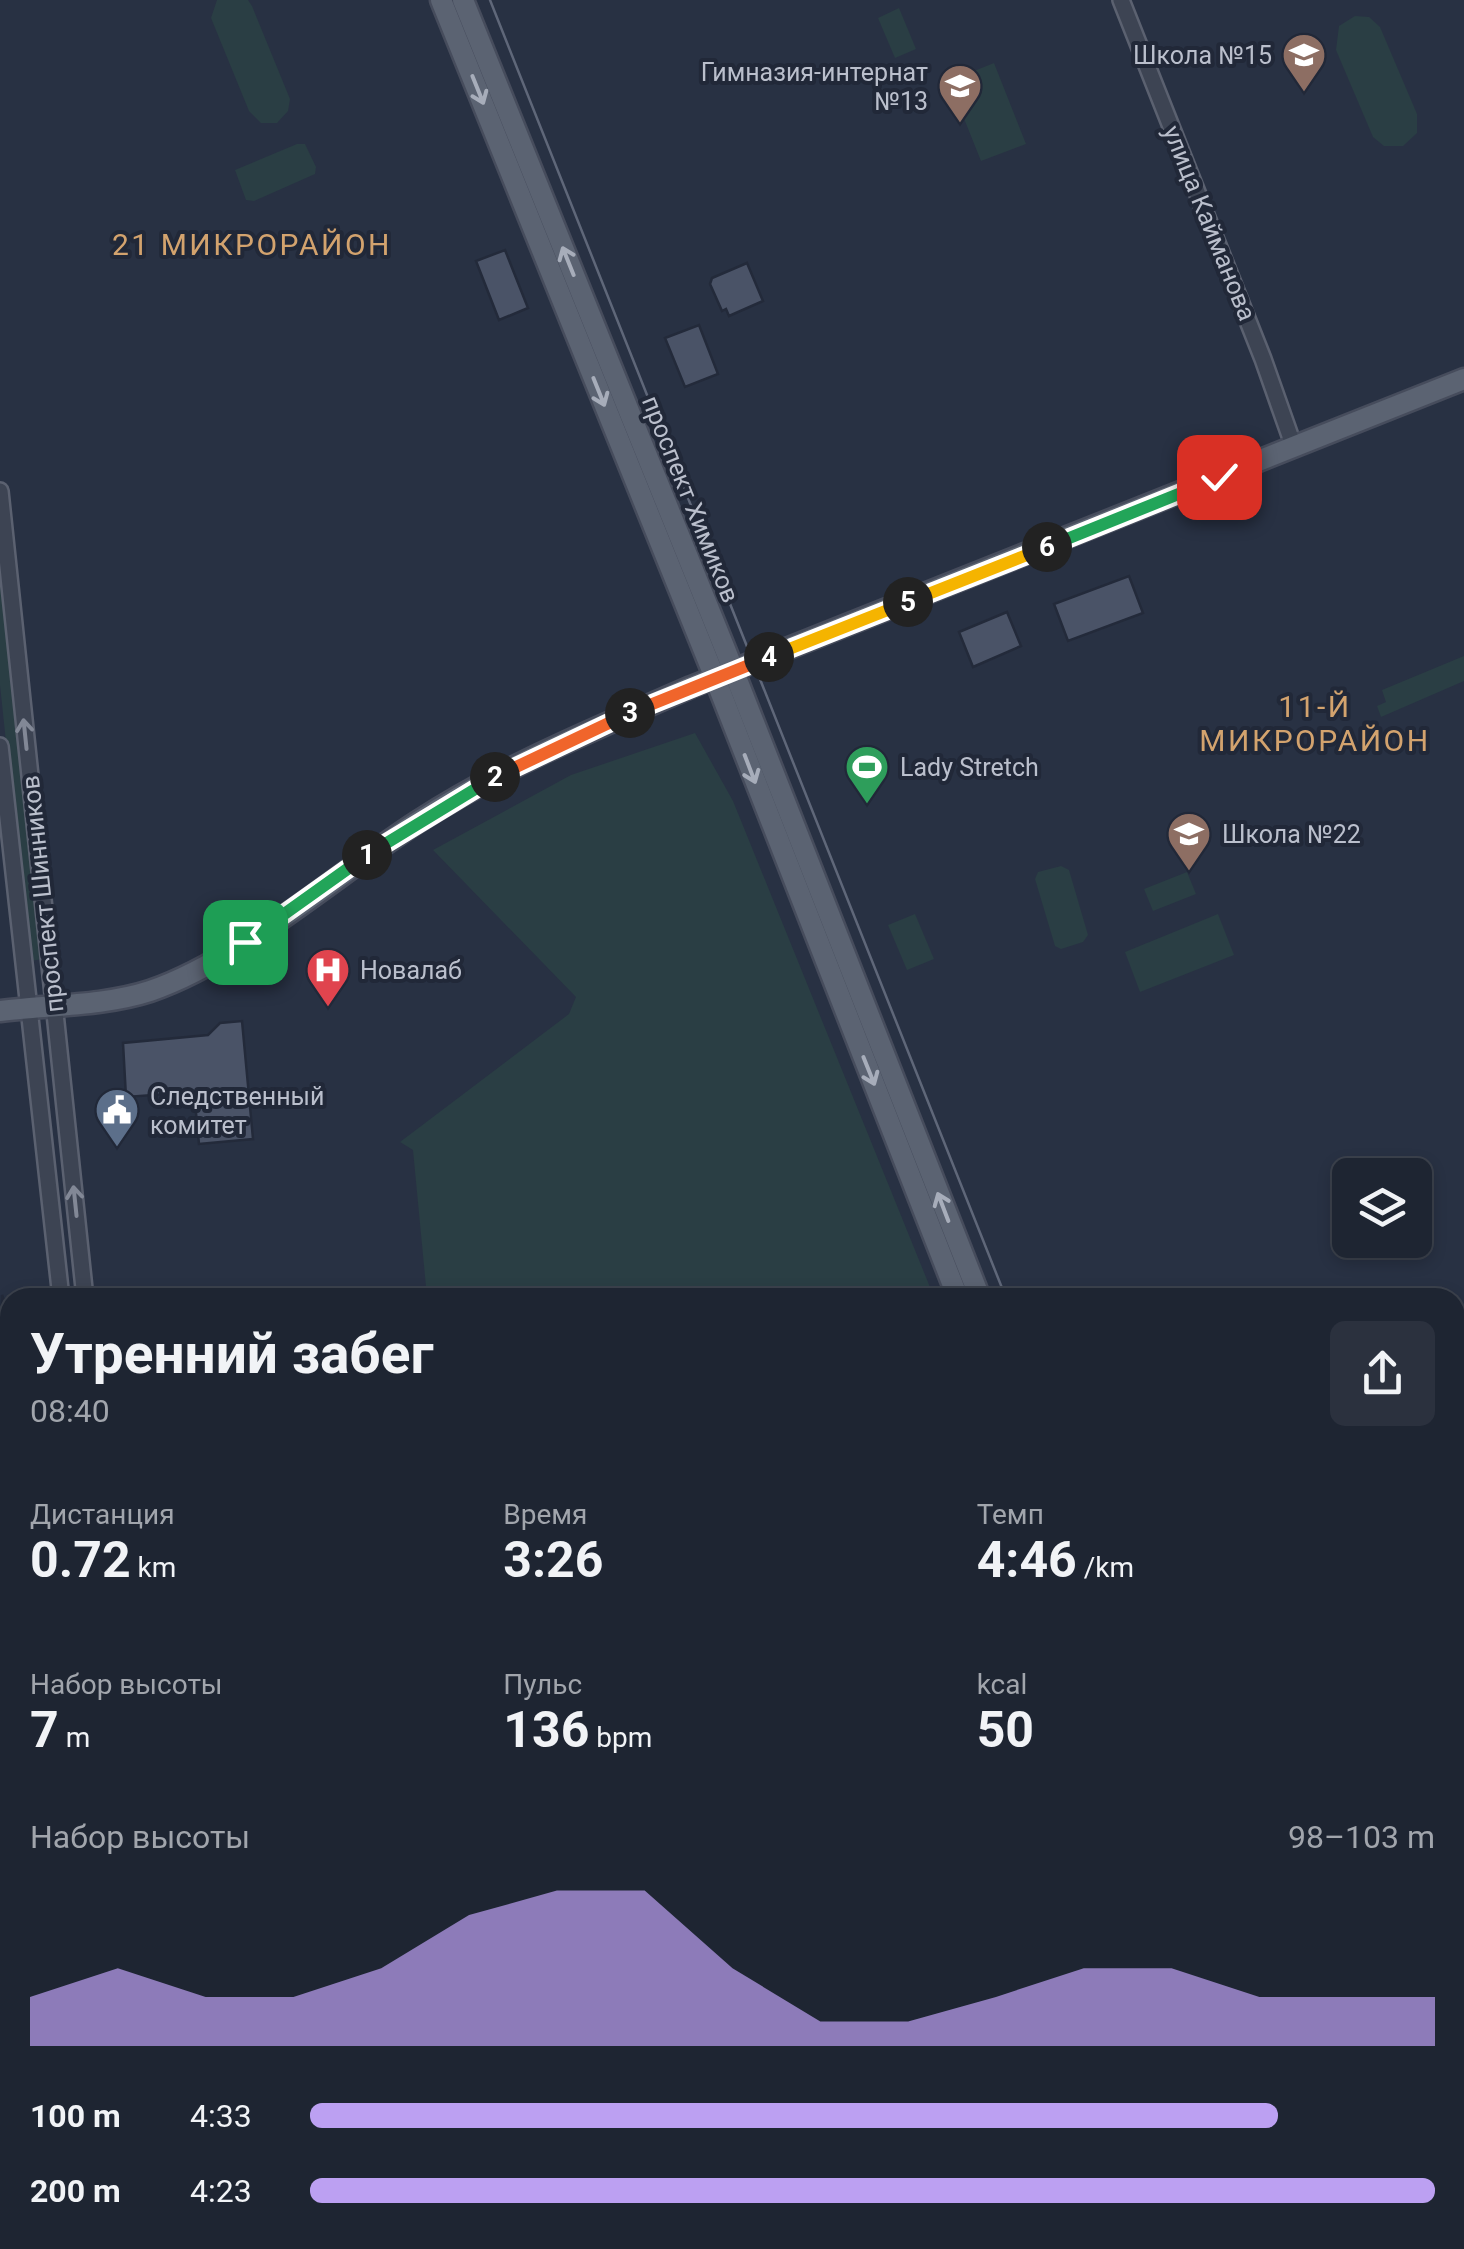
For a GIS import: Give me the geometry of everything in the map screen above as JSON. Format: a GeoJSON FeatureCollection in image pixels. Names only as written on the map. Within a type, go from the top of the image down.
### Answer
{"type":"FeatureCollection","features":[{"type":"Feature","properties":{"kind":"main road","name":"проспект Химиков"},"geometry":{"type":"LineString","coordinates":[[441,0],[676,584],[724,674]]}},
{"type":"Feature","properties":{"kind":"main road","name":"проспект Химиков"},"geometry":{"type":"LineString","coordinates":[[463,0],[697,579],[724,674],[954,1288]]}},
{"type":"Feature","properties":{"kind":"main road"},"geometry":{"type":"LineString","coordinates":[[0,1011],[136,995],[172,982],[245,942],[453,800],[584,733],[1464,379]]}},
{"type":"Feature","properties":{"kind":"main road"},"geometry":{"type":"LineString","coordinates":[[676,584],[675,571],[681,565],[697,579]]}},
{"type":"Feature","properties":{"kind":"main road","name":"проспект Химиков"},"geometry":{"type":"LineString","coordinates":[[812,902],[976,1288]]}},
{"type":"Feature","properties":{"kind":"street","name":"улица Кайманова"},"geometry":{"type":"LineString","coordinates":[[1122,0],[1264,359],[1294,447]]}},
{"type":"Feature","properties":{"kind":"street","name":"проспект Шинников"},"geometry":{"type":"LineString","coordinates":[[0,491],[84,1288]]}},
{"type":"Feature","properties":{"kind":"street","name":"проспект Шинников"},"geometry":{"type":"LineString","coordinates":[[0,746],[60,1288]]}},
{"type":"Feature","properties":{"kind":"street"},"geometry":{"type":"LineString","coordinates":[[24,974],[34,979],[44,978],[50,972]]}},
{"type":"Feature","properties":{"kind":"shaded area"},"geometry":{"type":"Polygon","coordinates":[[[217,0],[248,0],[252,6],[290,99],[288,111],[277,123],[261,123],[249,111],[211,18],[217,0]]]}},
{"type":"Feature","properties":{"kind":"shaded area"},"geometry":{"type":"Polygon","coordinates":[[[899,8],[916,49],[895,58],[878,18],[899,8]]]}},
{"type":"Feature","properties":{"kind":"shaded area"},"geometry":{"type":"Polygon","coordinates":[[[1355,16],[1369,17],[1380,27],[1417,114],[1417,133],[1403,146],[1384,146],[1373,137],[1336,50],[1339,26],[1355,16]]]}},
{"type":"Feature","properties":{"kind":"shaded area"},"geometry":{"type":"Polygon","coordinates":[[[994,63],[1026,144],[981,161],[949,81],[994,63]]]}},
{"type":"Feature","properties":{"kind":"shaded area"},"geometry":{"type":"Polygon","coordinates":[[[305,144],[316,167],[315,174],[254,201],[246,200],[235,170],[305,144]]]}},
{"type":"Feature","properties":{"kind":"shaded area"},"geometry":{"type":"Polygon","coordinates":[[[0,525],[44,959],[29,961],[0,685],[0,525]]]}},
{"type":"Feature","properties":{"kind":"shaded area"},"geometry":{"type":"Polygon","coordinates":[[[1464,656],[1464,681],[1381,717],[1377,706],[1386,702],[1382,690],[1464,656]]]}},
{"type":"Feature","properties":{"kind":"shaded area"},"geometry":{"type":"Polygon","coordinates":[[[695,733],[733,801],[930,1288],[426,1288],[413,1150],[400,1142],[569,1014],[576,997],[433,850],[571,775],[695,733]]]}},
{"type":"Feature","properties":{"kind":"shaded area"},"geometry":{"type":"Polygon","coordinates":[[[1061,866],[1069,870],[1088,935],[1083,942],[1061,949],[1055,946],[1035,879],[1038,872],[1061,866]]]}},
{"type":"Feature","properties":{"kind":"shaded area"},"geometry":{"type":"Polygon","coordinates":[[[1187,872],[1196,894],[1153,911],[1144,889],[1187,872]]]}},
{"type":"Feature","properties":{"kind":"shaded area"},"geometry":{"type":"Polygon","coordinates":[[[915,914],[934,959],[907,970],[888,925],[915,914]]]}},
{"type":"Feature","properties":{"kind":"shaded area"},"geometry":{"type":"Polygon","coordinates":[[[1218,914],[1234,955],[1140,992],[1125,952],[1218,914]]]}},
{"type":"Feature","properties":{"kind":"building"},"geometry":{"type":"Polygon","coordinates":[[[505,250],[528,308],[499,320],[476,261],[505,250]]]}},
{"type":"Feature","properties":{"kind":"building"},"geometry":{"type":"Polygon","coordinates":[[[747,263],[763,301],[729,316],[726,309],[722,311],[710,284],[712,278],[747,263]]]}},
{"type":"Feature","properties":{"kind":"building"},"geometry":{"type":"Polygon","coordinates":[[[699,325],[718,374],[685,387],[665,338],[699,325]]]}},
{"type":"Feature","properties":{"kind":"building"},"geometry":{"type":"Polygon","coordinates":[[[1129,576],[1143,613],[1068,641],[1054,604],[1129,576]]]}},
{"type":"Feature","properties":{"kind":"building"},"geometry":{"type":"Polygon","coordinates":[[[1007,612],[1021,646],[973,667],[959,632],[1007,612]]]}},
{"type":"Feature","properties":{"kind":"building"},"geometry":{"type":"Polygon","coordinates":[[[242,1021],[253,1139],[199,1144],[194,1092],[126,1097],[123,1043],[208,1035],[220,1023],[242,1021]]]}},
{"type":"Feature","properties":{"kind":"tram line"},"geometry":{"type":"LineString","coordinates":[[490,0],[1002,1288]]}},
{"type":"Feature","properties":{"kind":"place","name":"Школа №15"},"geometry":{"type":"Point","coordinates":[1304,93]}},
{"type":"Feature","properties":{"kind":"place","name":"Гимназия-интернат №13"},"geometry":{"type":"Point","coordinates":[960,124]}},
{"type":"Feature","properties":{"kind":"place","name":"Lady Stretch"},"geometry":{"type":"Point","coordinates":[867,805]}},
{"type":"Feature","properties":{"kind":"place","name":"Школа №22"},"geometry":{"type":"Point","coordinates":[1189,872]}},
{"type":"Feature","properties":{"kind":"place","name":"Новалаб"},"geometry":{"type":"Point","coordinates":[328,1008]}},
{"type":"Feature","properties":{"kind":"place","name":"Следственный комитет"},"geometry":{"type":"Point","coordinates":[117,1148]}},
{"type":"Feature","properties":{"kind":"district","name":"21 МИКРОРАЙОН"},"geometry":{"type":"Point","coordinates":[252,245]}},
{"type":"Feature","properties":{"kind":"district","name":"11-Й МИКРОРАЙОН"},"geometry":{"type":"Point","coordinates":[1315,724]}},
{"type":"Feature","properties":{"kind":"route"},"geometry":{"type":"LineString","coordinates":[[245,942],[422,819],[527,760],[691,687],[1219,477]]}}]}
